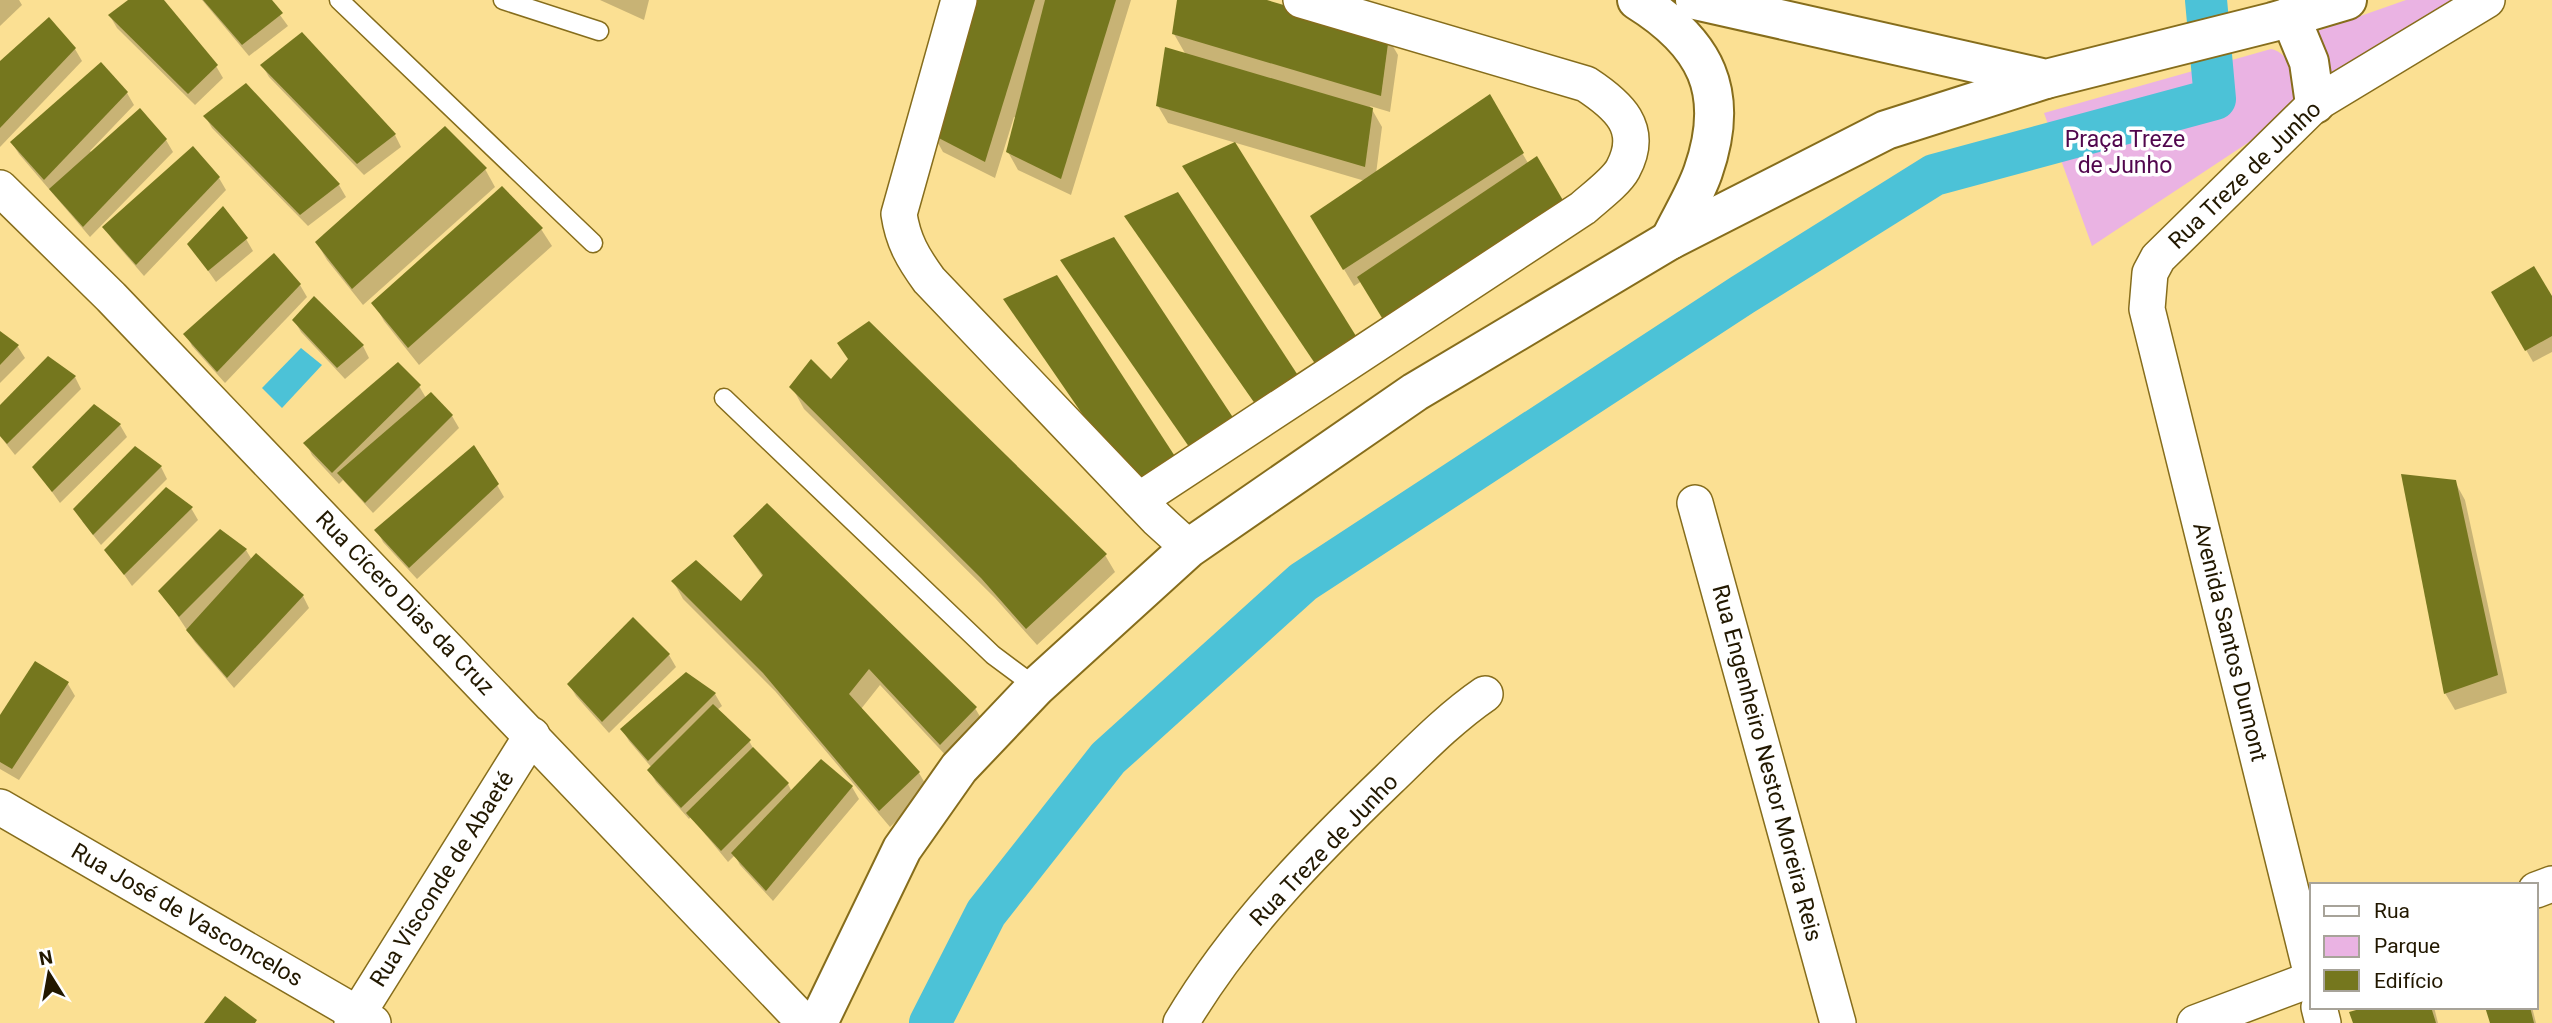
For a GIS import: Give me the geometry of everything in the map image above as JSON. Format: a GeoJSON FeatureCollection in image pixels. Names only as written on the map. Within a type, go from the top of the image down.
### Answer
{"type":"FeatureCollection","features":[{"type":"Feature","properties":{"kind":"street"},"geometry":{"type":"LineString","coordinates":[[959,0],[899,214],[902,234],[910,254],[929,280],[1139,500],[1189,548]]}},
{"type":"Feature","properties":{"kind":"street"},"geometry":{"type":"LineString","coordinates":[[1139,500],[1583,208],[1622,171],[1630,145],[1628,122],[1612,101],[1586,84],[1301,0]]}},
{"type":"Feature","properties":{"kind":"street"},"geometry":{"type":"LineString","coordinates":[[1637,0],[1660,15],[1688,43],[1705,65],[1715,96],[1714,132],[1703,173],[1670,240]]}},
{"type":"Feature","properties":{"kind":"street"},"geometry":{"type":"LineString","coordinates":[[1695,0],[2046,79]]}},
{"type":"Feature","properties":{"kind":"street"},"geometry":{"type":"LineString","coordinates":[[818,1023],[902,849],[959,768],[1037,687],[1189,548],[1415,392],[1670,240],[1886,130],[2046,79],[2347,0]]}},
{"type":"Feature","properties":{"kind":"street","name":"Rua Treze de Junho"},"geometry":{"type":"LineString","coordinates":[[2147,309],[2150,273],[2158,258],[2315,104],[2487,0]]}},
{"type":"Feature","properties":{"kind":"street"},"geometry":{"type":"LineString","coordinates":[[2282,19],[2309,62],[2315,104]]}},
{"type":"Feature","properties":{"kind":"street","name":"Rua Cícero Dias da Cruz"},"geometry":{"type":"LineString","coordinates":[[0,188],[111,297],[805,1023]]}},
{"type":"Feature","properties":{"kind":"street","name":"Avenida Santos Dumont"},"geometry":{"type":"LineString","coordinates":[[2147,309],[2310,969]]}},
{"type":"Feature","properties":{"kind":"street","name":"Rua Engenheiro Nestor Moreira Reis"},"geometry":{"type":"LineString","coordinates":[[1695,503],[1838,1023]]}},
{"type":"Feature","properties":{"kind":"street","name":"Rua Treze de Junho"},"geometry":{"type":"LineString","coordinates":[[1181,1023],[1200,991],[1270,900],[1376,792],[1462,710],[1485,694]]}},
{"type":"Feature","properties":{"kind":"street","name":"Rua Visconde de Abaeté"},"geometry":{"type":"LineString","coordinates":[[361,1020],[532,735]]}},
{"type":"Feature","properties":{"kind":"street","name":"Rua José de Vasconcelos"},"geometry":{"type":"LineString","coordinates":[[0,807],[361,1020]]}},
{"type":"Feature","properties":{"kind":"street"},"geometry":{"type":"LineString","coordinates":[[2195,1023],[2310,978]]}},
{"type":"Feature","properties":{"kind":"lane"},"geometry":{"type":"LineString","coordinates":[[340,0],[593,243]]}},
{"type":"Feature","properties":{"kind":"lane"},"geometry":{"type":"LineString","coordinates":[[503,0],[599,31]]}},
{"type":"Feature","properties":{"kind":"lane"},"geometry":{"type":"LineString","coordinates":[[724,398],[993,655],[1037,687]]}},
{"type":"Feature","properties":{"kind":"green space"},"geometry":{"type":"Polygon","coordinates":[[[2406,0],[2458,0],[2331,82],[2312,33],[2406,0]]]}},
{"type":"Feature","properties":{"kind":"green space","name":"Praça Treze de Junho"},"geometry":{"type":"Polygon","coordinates":[[[2271,49],[2288,60],[2295,74],[2298,94],[2290,115],[2092,246],[2044,113],[2271,49]]]}},
{"type":"Feature","properties":{"kind":"water"},"geometry":{"type":"Polygon","coordinates":[[[301,348],[322,365],[282,408],[262,388],[301,348]]]}},
{"type":"Feature","properties":{"kind":"building"},"geometry":{"type":"Polygon","coordinates":[[[128,0],[164,0],[218,65],[188,94],[108,15],[128,0]]]}},
{"type":"Feature","properties":{"kind":"building"},"geometry":{"type":"Polygon","coordinates":[[[203,0],[272,0],[283,13],[242,45],[203,0]]]}},
{"type":"Feature","properties":{"kind":"building"},"geometry":{"type":"Polygon","coordinates":[[[965,0],[1035,0],[985,162],[931,134],[965,0]]]}},
{"type":"Feature","properties":{"kind":"building"},"geometry":{"type":"Polygon","coordinates":[[[1045,0],[1116,0],[1061,179],[1006,152],[1045,0]]]}},
{"type":"Feature","properties":{"kind":"building"},"geometry":{"type":"Polygon","coordinates":[[[1177,0],[1267,0],[1389,36],[1381,96],[1172,34],[1177,0]]]}},
{"type":"Feature","properties":{"kind":"building"},"geometry":{"type":"Polygon","coordinates":[[[49,17],[76,48],[0,128],[0,61],[49,17]]]}},
{"type":"Feature","properties":{"kind":"building"},"geometry":{"type":"Polygon","coordinates":[[[302,32],[396,134],[357,164],[260,65],[302,32]]]}},
{"type":"Feature","properties":{"kind":"building"},"geometry":{"type":"Polygon","coordinates":[[[1165,47],[1373,108],[1365,167],[1156,106],[1165,47]]]}},
{"type":"Feature","properties":{"kind":"building"},"geometry":{"type":"Polygon","coordinates":[[[101,62],[128,92],[44,180],[10,142],[101,62]]]}},
{"type":"Feature","properties":{"kind":"building"},"geometry":{"type":"Polygon","coordinates":[[[246,83],[340,184],[300,215],[203,116],[246,83]]]}},
{"type":"Feature","properties":{"kind":"building"},"geometry":{"type":"Polygon","coordinates":[[[1490,94],[1524,153],[1343,270],[1310,216],[1490,94]]]}},
{"type":"Feature","properties":{"kind":"building"},"geometry":{"type":"Polygon","coordinates":[[[140,108],[167,139],[83,227],[49,189],[140,108]]]}},
{"type":"Feature","properties":{"kind":"building"},"geometry":{"type":"Polygon","coordinates":[[[445,126],[487,168],[352,289],[315,242],[445,126]]]}},
{"type":"Feature","properties":{"kind":"building"},"geometry":{"type":"Polygon","coordinates":[[[1235,142],[1361,344],[1318,368],[1182,166],[1235,142]]]}},
{"type":"Feature","properties":{"kind":"building"},"geometry":{"type":"Polygon","coordinates":[[[193,146],[220,177],[136,265],[102,227],[193,146]]]}},
{"type":"Feature","properties":{"kind":"building"},"geometry":{"type":"Polygon","coordinates":[[[1537,156],[1571,214],[1390,331],[1357,277],[1537,156]]]}},
{"type":"Feature","properties":{"kind":"building"},"geometry":{"type":"Polygon","coordinates":[[[502,186],[543,228],[408,348],[371,303],[502,186]]]}},
{"type":"Feature","properties":{"kind":"building"},"geometry":{"type":"Polygon","coordinates":[[[1178,192],[1301,380],[1258,408],[1124,216],[1178,192]]]}},
{"type":"Feature","properties":{"kind":"building"},"geometry":{"type":"Polygon","coordinates":[[[223,206],[248,238],[208,271],[187,244],[223,206]]]}},
{"type":"Feature","properties":{"kind":"building"},"geometry":{"type":"Polygon","coordinates":[[[1114,237],[1238,425],[1194,454],[1060,260],[1114,237]]]}},
{"type":"Feature","properties":{"kind":"building"},"geometry":{"type":"Polygon","coordinates":[[[274,253],[301,284],[217,372],[183,334],[274,253]]]}},
{"type":"Feature","properties":{"kind":"building"},"geometry":{"type":"Polygon","coordinates":[[[2534,266],[2552,296],[2552,336],[2525,351],[2491,292],[2534,266]]]}},
{"type":"Feature","properties":{"kind":"building"},"geometry":{"type":"Polygon","coordinates":[[[1057,275],[1180,464],[1136,492],[1003,299],[1057,275]]]}},
{"type":"Feature","properties":{"kind":"building"},"geometry":{"type":"Polygon","coordinates":[[[314,296],[364,345],[337,368],[292,320],[314,296]]]}},
{"type":"Feature","properties":{"kind":"building"},"geometry":{"type":"Polygon","coordinates":[[[869,321],[1107,554],[1026,629],[981,578],[789,387],[811,359],[831,379],[848,359],[837,343],[869,321]]]}},
{"type":"Feature","properties":{"kind":"building"},"geometry":{"type":"Polygon","coordinates":[[[0,331],[19,345],[0,365],[0,331]]]}},
{"type":"Feature","properties":{"kind":"building"},"geometry":{"type":"Polygon","coordinates":[[[48,356],[76,376],[7,444],[0,436],[0,405],[48,356]]]}},
{"type":"Feature","properties":{"kind":"building"},"geometry":{"type":"Polygon","coordinates":[[[398,362],[421,385],[332,473],[303,443],[398,362]]]}},
{"type":"Feature","properties":{"kind":"building"},"geometry":{"type":"Polygon","coordinates":[[[431,392],[453,415],[365,503],[337,473],[431,392]]]}},
{"type":"Feature","properties":{"kind":"building"},"geometry":{"type":"Polygon","coordinates":[[[94,404],[121,424],[52,492],[32,467],[94,404]]]}},
{"type":"Feature","properties":{"kind":"building"},"geometry":{"type":"Polygon","coordinates":[[[474,445],[499,484],[409,568],[374,530],[474,445]]]}},
{"type":"Feature","properties":{"kind":"building"},"geometry":{"type":"Polygon","coordinates":[[[135,446],[162,466],[93,535],[73,509],[135,446]]]}},
{"type":"Feature","properties":{"kind":"building"},"geometry":{"type":"Polygon","coordinates":[[[2401,474],[2456,480],[2498,675],[2444,694],[2401,474]]]}},
{"type":"Feature","properties":{"kind":"building"},"geometry":{"type":"Polygon","coordinates":[[[166,487],[193,507],[124,575],[104,550],[166,487]]]}},
{"type":"Feature","properties":{"kind":"building"},"geometry":{"type":"Polygon","coordinates":[[[767,503],[977,707],[940,745],[869,669],[849,694],[920,772],[879,811],[763,673],[671,581],[696,560],[741,601],[763,575],[733,536],[767,503]]]}},
{"type":"Feature","properties":{"kind":"building"},"geometry":{"type":"Polygon","coordinates":[[[220,529],[247,549],[179,617],[158,591],[220,529]]]}},
{"type":"Feature","properties":{"kind":"building"},"geometry":{"type":"Polygon","coordinates":[[[256,553],[304,595],[227,678],[186,630],[256,553]]]}},
{"type":"Feature","properties":{"kind":"building"},"geometry":{"type":"Polygon","coordinates":[[[633,617],[670,654],[602,722],[567,684],[633,617]]]}},
{"type":"Feature","properties":{"kind":"building"},"geometry":{"type":"Polygon","coordinates":[[[35,661],[69,682],[12,769],[0,762],[0,715],[35,661]]]}},
{"type":"Feature","properties":{"kind":"building"},"geometry":{"type":"Polygon","coordinates":[[[686,672],[716,693],[648,761],[620,729],[686,672]]]}},
{"type":"Feature","properties":{"kind":"building"},"geometry":{"type":"Polygon","coordinates":[[[713,704],[751,740],[681,808],[647,770],[713,704]]]}},
{"type":"Feature","properties":{"kind":"building"},"geometry":{"type":"Polygon","coordinates":[[[753,747],[789,783],[721,851],[686,813],[753,747]]]}},
{"type":"Feature","properties":{"kind":"building"},"geometry":{"type":"Polygon","coordinates":[[[821,759],[853,786],[766,891],[731,853],[821,759]]]}},
{"type":"Feature","properties":{"kind":"building"},"geometry":{"type":"Polygon","coordinates":[[[225,996],[257,1020],[255,1023],[204,1023],[225,996]]]}},
{"type":"Feature","properties":{"kind":"building"},"geometry":{"type":"Polygon","coordinates":[[[2360,1009],[2432,1009],[2436,1023],[2353,1023],[2349,1012],[2360,1009]]]}},
{"type":"Feature","properties":{"kind":"building"},"geometry":{"type":"Polygon","coordinates":[[[2486,1009],[2530,1009],[2534,1023],[2490,1023],[2486,1009]]]}},
{"type":"Feature","properties":{"kind":"waterway"},"geometry":{"type":"LineString","coordinates":[[930,1023],[986,913],[1108,758],[1303,582],[1742,295],[1934,175],[2215,99],[2206,0]]}}]}
